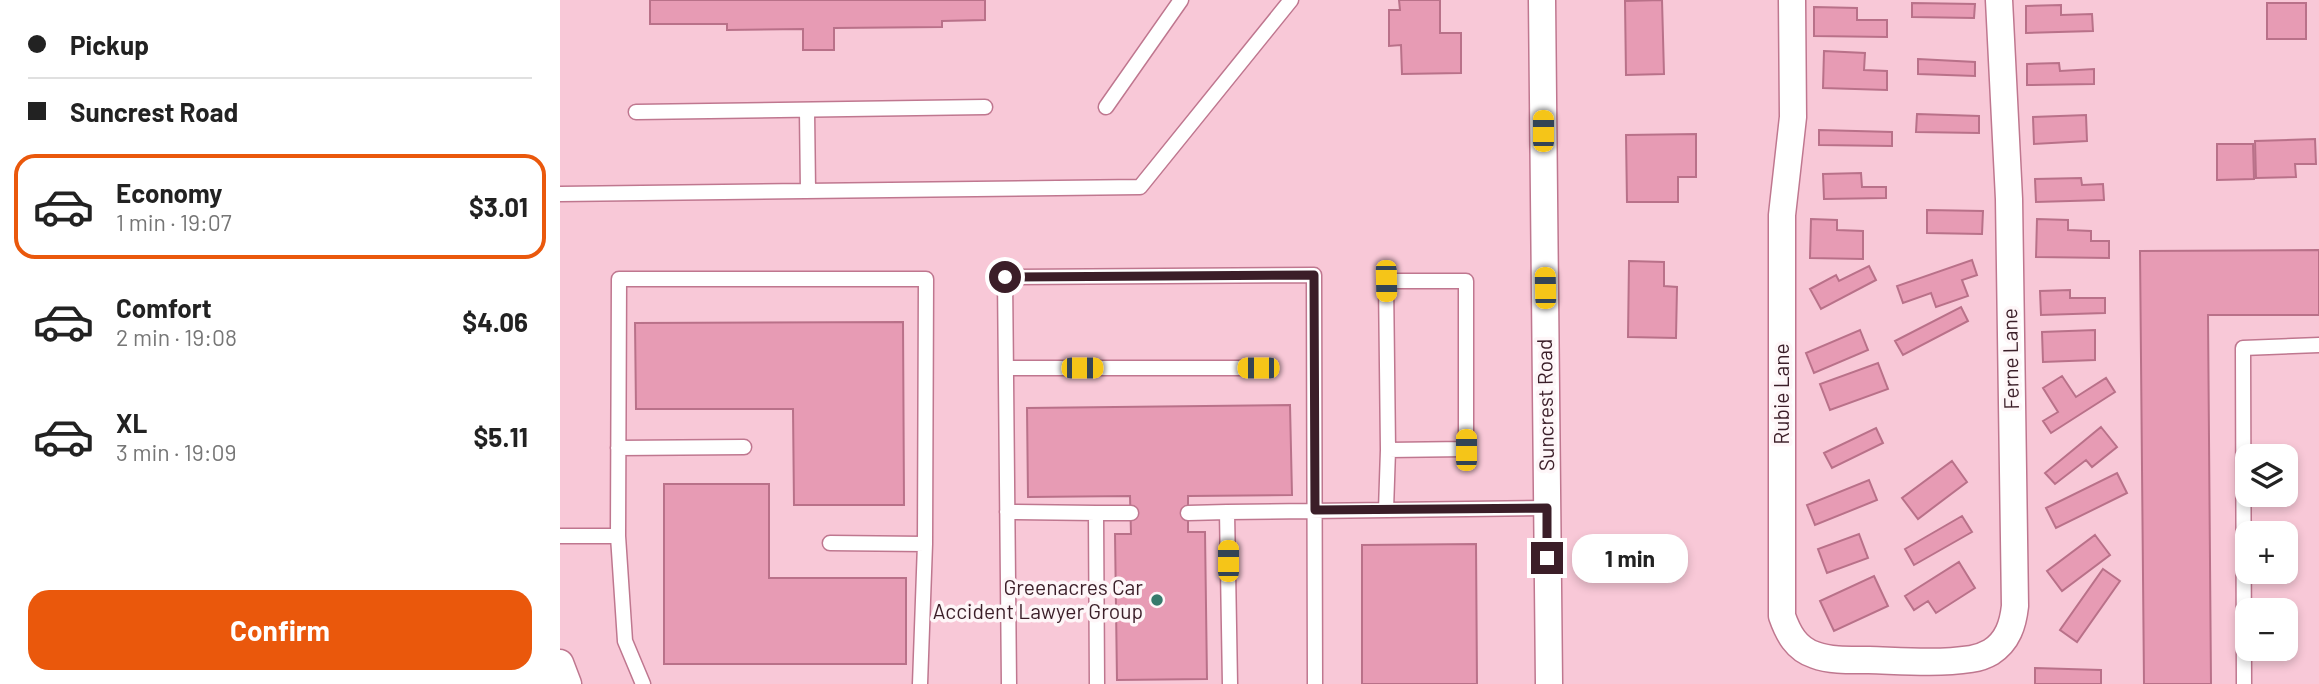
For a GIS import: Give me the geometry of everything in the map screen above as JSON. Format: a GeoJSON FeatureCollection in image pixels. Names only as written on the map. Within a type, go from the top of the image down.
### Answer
{"type":"FeatureCollection","features":[{"type":"Feature","properties":{"kind":"street","name":"Suncrest Road"},"geometry":{"type":"LineString","coordinates":[[1542,0],[1549,684]]}},
{"type":"Feature","properties":{"kind":"street","name":"Rubie Lane"},"geometry":{"type":"LineString","coordinates":[[1792,0],[1793,117],[1782,215],[1782,615],[1787,632],[1799,646],[1814,655],[1934,673]]}},
{"type":"Feature","properties":{"kind":"street","name":"Ferne Lane"},"geometry":{"type":"LineString","coordinates":[[1934,673],[1991,652],[2004,640],[2013,625],[2015,606],[2009,200],[1999,0]]}},
{"type":"Feature","properties":{"kind":"street"},"geometry":{"type":"LineString","coordinates":[[560,663],[568,684]]}},
{"type":"Feature","properties":{"kind":"lane"},"geometry":{"type":"LineString","coordinates":[[1106,107],[1181,0]]}},
{"type":"Feature","properties":{"kind":"lane"},"geometry":{"type":"LineString","coordinates":[[560,194],[1140,187],[1291,0]]}},
{"type":"Feature","properties":{"kind":"lane"},"geometry":{"type":"LineString","coordinates":[[636,112],[985,107]]}},
{"type":"Feature","properties":{"kind":"lane"},"geometry":{"type":"LineString","coordinates":[[807,111],[808,191]]}},
{"type":"Feature","properties":{"kind":"lane"},"geometry":{"type":"LineString","coordinates":[[1009,684],[1005,277],[1314,275],[1315,684]]}},
{"type":"Feature","properties":{"kind":"lane"},"geometry":{"type":"LineString","coordinates":[[643,684],[625,641],[618,536],[619,279],[926,279],[925,544],[920,684]]}},
{"type":"Feature","properties":{"kind":"lane"},"geometry":{"type":"LineString","coordinates":[[1386,510],[1386,281],[1466,281],[1466,450],[1388,450]]}},
{"type":"Feature","properties":{"kind":"lane"},"geometry":{"type":"LineString","coordinates":[[2244,684],[2243,348],[2319,345]]}},
{"type":"Feature","properties":{"kind":"lane"},"geometry":{"type":"LineString","coordinates":[[1006,368],[1258,368]]}},
{"type":"Feature","properties":{"kind":"lane"},"geometry":{"type":"LineString","coordinates":[[618,448],[744,446]]}},
{"type":"Feature","properties":{"kind":"lane"},"geometry":{"type":"LineString","coordinates":[[1188,513],[1547,508]]}},
{"type":"Feature","properties":{"kind":"lane"},"geometry":{"type":"LineString","coordinates":[[1007,512],[1131,513]]}},
{"type":"Feature","properties":{"kind":"lane"},"geometry":{"type":"LineString","coordinates":[[1227,512],[1230,684]]}},
{"type":"Feature","properties":{"kind":"lane"},"geometry":{"type":"LineString","coordinates":[[1096,513],[1097,684]]}},
{"type":"Feature","properties":{"kind":"lane"},"geometry":{"type":"LineString","coordinates":[[560,536],[618,536]]}},
{"type":"Feature","properties":{"kind":"lane"},"geometry":{"type":"LineString","coordinates":[[830,543],[925,544]]}},
{"type":"Feature","properties":{"kind":"building"},"geometry":{"type":"Polygon","coordinates":[[[650,0],[985,0],[985,20],[942,21],[942,27],[834,28],[834,50],[803,50],[803,29],[727,30],[727,24],[650,24],[650,0]]]}},
{"type":"Feature","properties":{"kind":"building"},"geometry":{"type":"Polygon","coordinates":[[[1399,0],[1440,0],[1440,33],[1461,33],[1461,73],[1402,74],[1401,45],[1389,46],[1389,10],[1400,10],[1399,0]]]}},
{"type":"Feature","properties":{"kind":"building"},"geometry":{"type":"Polygon","coordinates":[[[1662,0],[1664,74],[1626,75],[1625,1],[1662,0]]]}},
{"type":"Feature","properties":{"kind":"building"},"geometry":{"type":"Polygon","coordinates":[[[1912,3],[1975,4],[1974,18],[1912,17],[1912,3]]]}},
{"type":"Feature","properties":{"kind":"building"},"geometry":{"type":"Polygon","coordinates":[[[2267,3],[2306,3],[2306,39],[2267,39],[2267,3]]]}},
{"type":"Feature","properties":{"kind":"building"},"geometry":{"type":"Polygon","coordinates":[[[2061,5],[2061,15],[2092,14],[2093,31],[2026,33],[2026,6],[2061,5]]]}},
{"type":"Feature","properties":{"kind":"building"},"geometry":{"type":"Polygon","coordinates":[[[1814,7],[1857,8],[1857,20],[1887,20],[1887,37],[1814,36],[1814,7]]]}},
{"type":"Feature","properties":{"kind":"building"},"geometry":{"type":"Polygon","coordinates":[[[1824,51],[1865,53],[1864,70],[1887,71],[1887,90],[1823,88],[1824,51]]]}},
{"type":"Feature","properties":{"kind":"building"},"geometry":{"type":"Polygon","coordinates":[[[1918,59],[1975,62],[1975,76],[1918,74],[1918,59]]]}},
{"type":"Feature","properties":{"kind":"building"},"geometry":{"type":"Polygon","coordinates":[[[2059,63],[2060,71],[2094,69],[2094,84],[2027,85],[2027,64],[2059,63]]]}},
{"type":"Feature","properties":{"kind":"building"},"geometry":{"type":"Polygon","coordinates":[[[1917,114],[1979,116],[1979,133],[1916,132],[1917,114]]]}},
{"type":"Feature","properties":{"kind":"building"},"geometry":{"type":"Polygon","coordinates":[[[2086,115],[2087,141],[2034,144],[2033,117],[2086,115]]]}},
{"type":"Feature","properties":{"kind":"building"},"geometry":{"type":"Polygon","coordinates":[[[1819,130],[1892,132],[1892,146],[1819,145],[1819,130]]]}},
{"type":"Feature","properties":{"kind":"building"},"geometry":{"type":"Polygon","coordinates":[[[1696,134],[1696,177],[1678,177],[1678,202],[1627,202],[1626,135],[1696,134]]]}},
{"type":"Feature","properties":{"kind":"building"},"geometry":{"type":"Polygon","coordinates":[[[2315,139],[2316,164],[2295,164],[2296,177],[2256,178],[2255,141],[2315,139]]]}},
{"type":"Feature","properties":{"kind":"building"},"geometry":{"type":"Polygon","coordinates":[[[2217,144],[2253,144],[2254,179],[2217,180],[2217,144]]]}},
{"type":"Feature","properties":{"kind":"building"},"geometry":{"type":"Polygon","coordinates":[[[1861,173],[1862,187],[1886,187],[1886,198],[1824,199],[1823,174],[1861,173]]]}},
{"type":"Feature","properties":{"kind":"building"},"geometry":{"type":"Polygon","coordinates":[[[2081,178],[2082,185],[2103,184],[2104,200],[2036,202],[2035,179],[2081,178]]]}},
{"type":"Feature","properties":{"kind":"building"},"geometry":{"type":"Polygon","coordinates":[[[1927,210],[1983,211],[1982,234],[1927,233],[1927,210]]]}},
{"type":"Feature","properties":{"kind":"building"},"geometry":{"type":"Polygon","coordinates":[[[1811,219],[1837,220],[1837,230],[1863,231],[1863,259],[1810,258],[1811,219]]]}},
{"type":"Feature","properties":{"kind":"building"},"geometry":{"type":"Polygon","coordinates":[[[2037,219],[2068,220],[2068,230],[2091,231],[2091,241],[2109,241],[2109,258],[2036,257],[2037,219]]]}},
{"type":"Feature","properties":{"kind":"building"},"geometry":{"type":"Polygon","coordinates":[[[2319,250],[2319,315],[2208,315],[2211,684],[2144,684],[2140,251],[2319,250]]]}},
{"type":"Feature","properties":{"kind":"building"},"geometry":{"type":"Polygon","coordinates":[[[1972,260],[1977,275],[1962,280],[1968,296],[1936,307],[1931,293],[1903,303],[1897,286],[1972,260]]]}},
{"type":"Feature","properties":{"kind":"building"},"geometry":{"type":"Polygon","coordinates":[[[1629,261],[1664,262],[1664,286],[1677,287],[1676,338],[1628,337],[1629,261]]]}},
{"type":"Feature","properties":{"kind":"building"},"geometry":{"type":"Polygon","coordinates":[[[1869,266],[1876,280],[1821,309],[1810,289],[1836,275],[1839,281],[1869,266]]]}},
{"type":"Feature","properties":{"kind":"building"},"geometry":{"type":"Polygon","coordinates":[[[2070,290],[2070,298],[2105,298],[2105,313],[2041,315],[2040,291],[2070,290]]]}},
{"type":"Feature","properties":{"kind":"building"},"geometry":{"type":"Polygon","coordinates":[[[1961,307],[1968,321],[1903,355],[1895,341],[1961,307]]]}},
{"type":"Feature","properties":{"kind":"building"},"geometry":{"type":"Polygon","coordinates":[[[903,322],[904,505],[794,505],[793,409],[636,409],[635,323],[903,322]]]}},
{"type":"Feature","properties":{"kind":"building"},"geometry":{"type":"Polygon","coordinates":[[[1860,330],[1868,350],[1814,373],[1806,353],[1860,330]]]}},
{"type":"Feature","properties":{"kind":"building"},"geometry":{"type":"Polygon","coordinates":[[[2095,330],[2095,360],[2043,362],[2042,332],[2095,330]]]}},
{"type":"Feature","properties":{"kind":"building"},"geometry":{"type":"Polygon","coordinates":[[[1878,363],[1888,389],[1830,410],[1820,384],[1878,363]]]}},
{"type":"Feature","properties":{"kind":"building"},"geometry":{"type":"Polygon","coordinates":[[[2062,376],[2076,397],[2106,378],[2115,392],[2051,433],[2043,421],[2058,412],[2043,388],[2062,376]]]}},
{"type":"Feature","properties":{"kind":"building"},"geometry":{"type":"Polygon","coordinates":[[[1290,405],[1292,495],[1188,496],[1188,532],[1205,532],[1207,679],[1117,680],[1115,534],[1131,534],[1130,496],[1028,497],[1027,408],[1290,405]]]}},
{"type":"Feature","properties":{"kind":"building"},"geometry":{"type":"Polygon","coordinates":[[[2101,427],[2117,447],[2092,467],[2086,460],[2055,484],[2045,473],[2101,427]]]}},
{"type":"Feature","properties":{"kind":"building"},"geometry":{"type":"Polygon","coordinates":[[[1876,428],[1883,443],[1832,468],[1824,453],[1876,428]]]}},
{"type":"Feature","properties":{"kind":"building"},"geometry":{"type":"Polygon","coordinates":[[[1952,461],[1967,482],[1918,519],[1902,498],[1952,461]]]}},
{"type":"Feature","properties":{"kind":"building"},"geometry":{"type":"Polygon","coordinates":[[[2117,473],[2127,493],[2056,528],[2046,508],[2117,473]]]}},
{"type":"Feature","properties":{"kind":"building"},"geometry":{"type":"Polygon","coordinates":[[[1869,480],[1877,500],[1815,525],[1807,505],[1869,480]]]}},
{"type":"Feature","properties":{"kind":"building"},"geometry":{"type":"Polygon","coordinates":[[[664,484],[769,484],[769,578],[906,578],[906,664],[664,664],[664,484]]]}},
{"type":"Feature","properties":{"kind":"building"},"geometry":{"type":"Polygon","coordinates":[[[1962,516],[1972,532],[1914,565],[1905,549],[1962,516]]]}},
{"type":"Feature","properties":{"kind":"building"},"geometry":{"type":"Polygon","coordinates":[[[1859,534],[1868,558],[1827,573],[1818,549],[1859,534]]]}},
{"type":"Feature","properties":{"kind":"building"},"geometry":{"type":"Polygon","coordinates":[[[2095,535],[2110,555],[2062,591],[2047,571],[2095,535]]]}},
{"type":"Feature","properties":{"kind":"building"},"geometry":{"type":"Polygon","coordinates":[[[1476,544],[1477,684],[1362,684],[1362,545],[1476,544]]]}},
{"type":"Feature","properties":{"kind":"building"},"geometry":{"type":"Polygon","coordinates":[[[1959,562],[1975,588],[1936,613],[1928,601],[1914,610],[1905,596],[1959,562]]]}},
{"type":"Feature","properties":{"kind":"building"},"geometry":{"type":"Polygon","coordinates":[[[2103,569],[2120,581],[2077,642],[2060,630],[2103,569]]]}},
{"type":"Feature","properties":{"kind":"building"},"geometry":{"type":"Polygon","coordinates":[[[1874,576],[1888,606],[1834,631],[1820,601],[1874,576]]]}},
{"type":"Feature","properties":{"kind":"building"},"geometry":{"type":"Polygon","coordinates":[[[2035,668],[2101,670],[2101,684],[2035,684],[2035,668]]]}},
{"type":"Feature","properties":{"kind":"place","name":"Greenacres Car Accident Lawyer Group"},"geometry":{"type":"Point","coordinates":[1157,600]}},
{"type":"Feature","properties":{"kind":"route"},"geometry":{"type":"LineString","coordinates":[[1005,277],[1314,275],[1315,510],[1547,508],[1547,558]]}}]}
